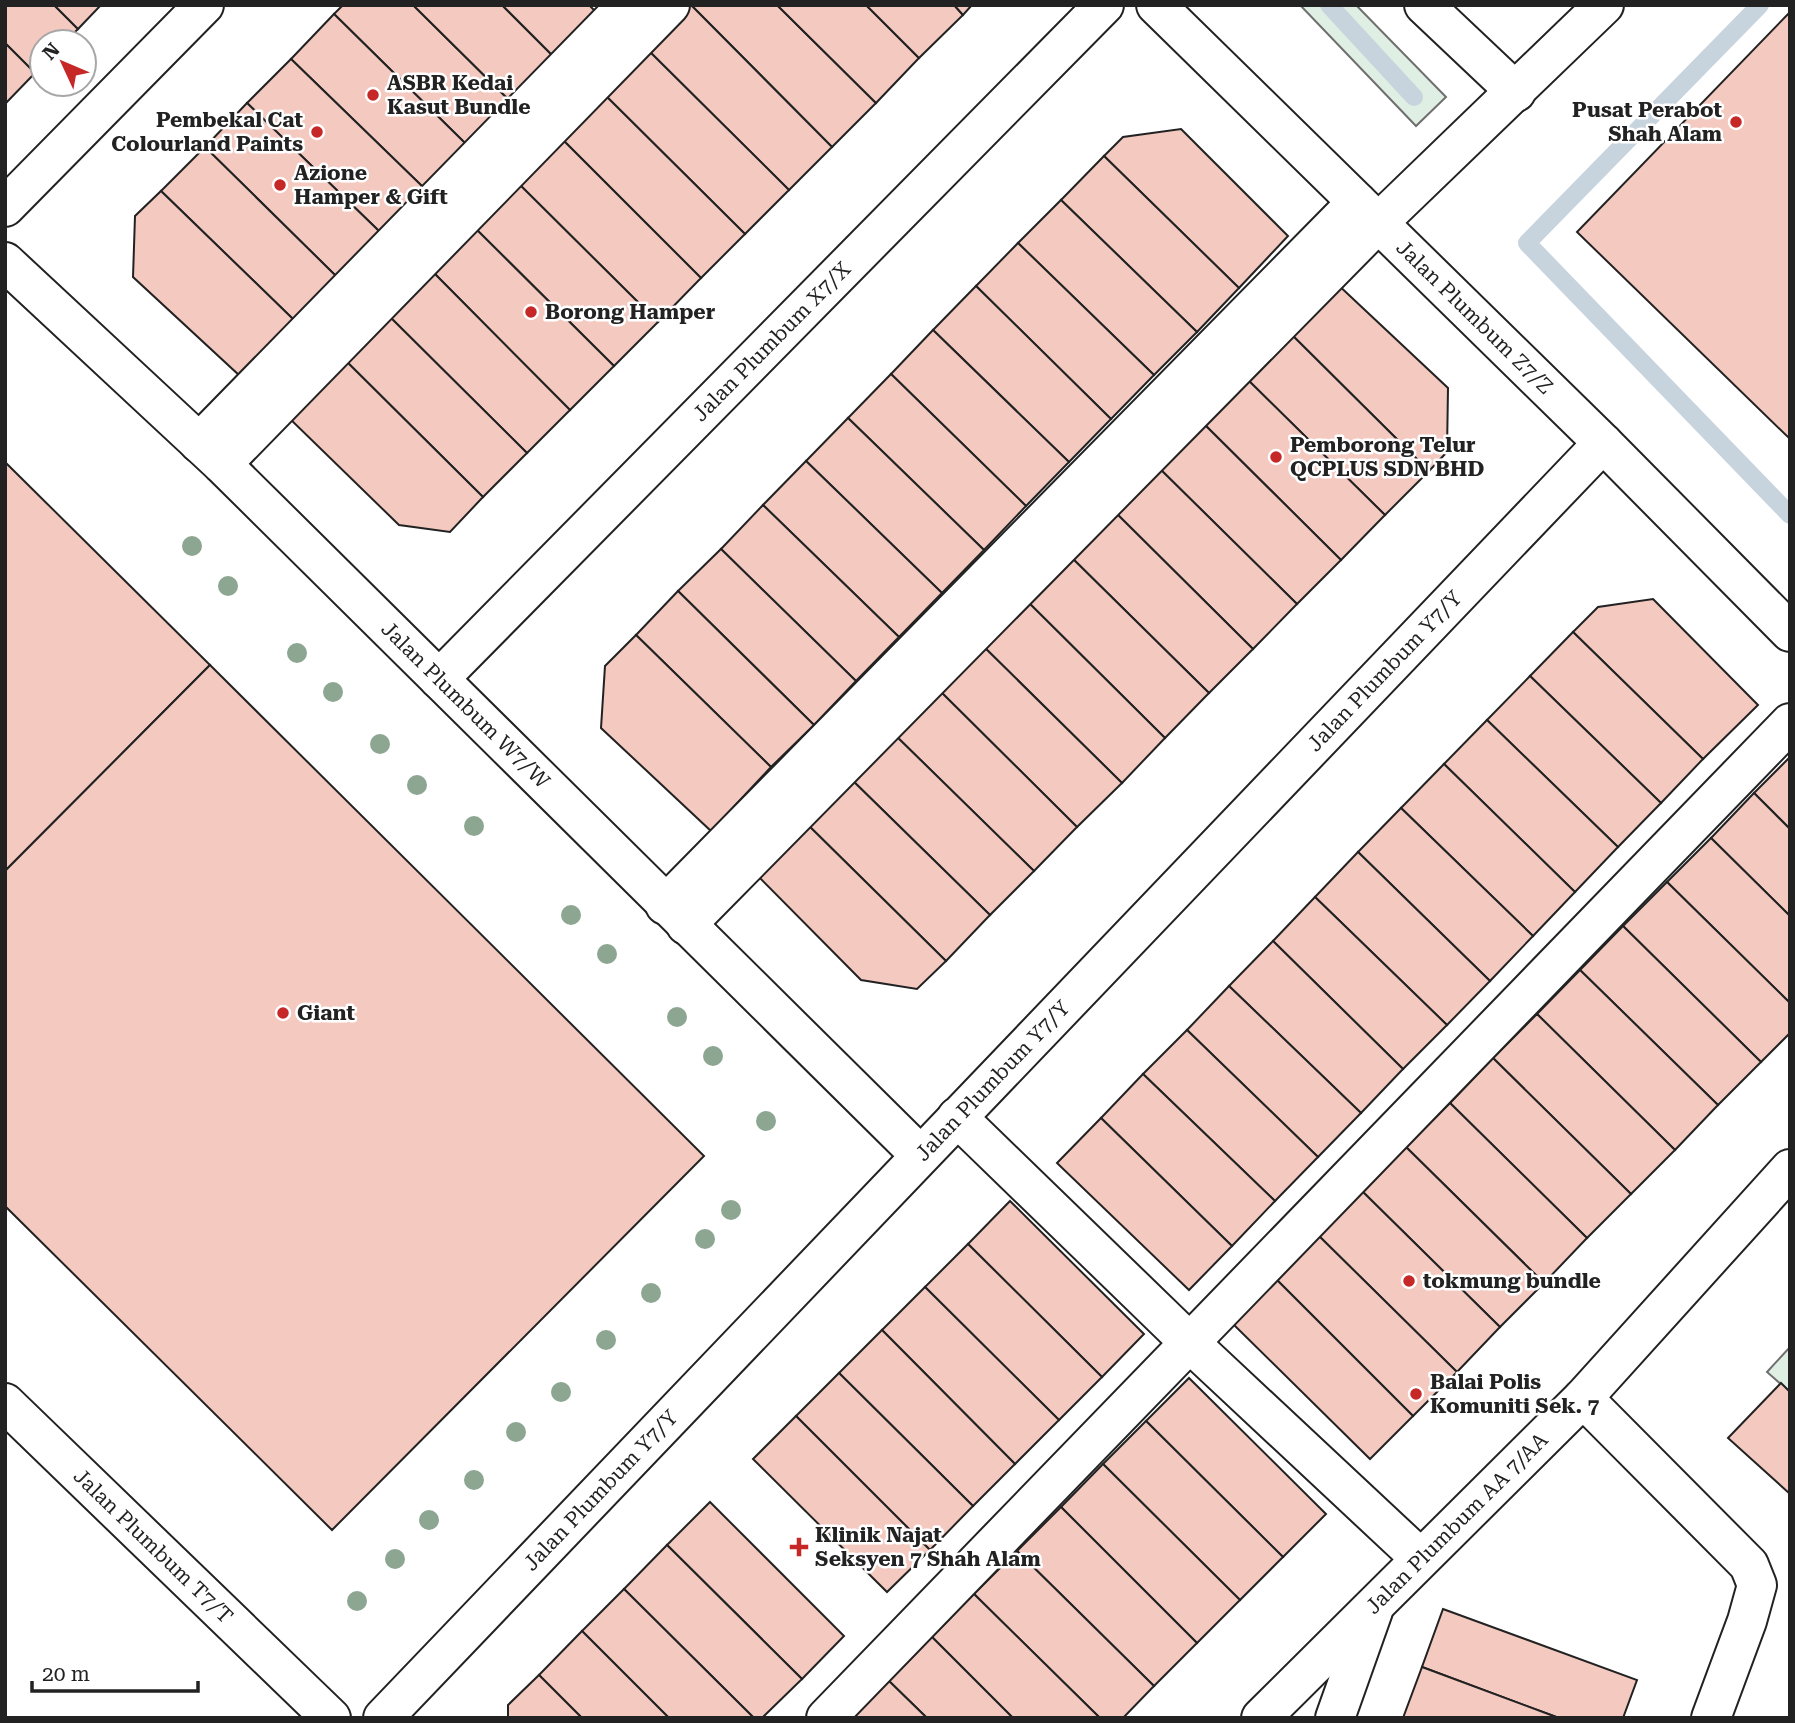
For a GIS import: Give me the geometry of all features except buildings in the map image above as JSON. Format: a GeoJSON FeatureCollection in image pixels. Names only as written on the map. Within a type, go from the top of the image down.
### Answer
{"type":"FeatureCollection","features":[{"type":"Feature","properties":{"kind":"street"},"geometry":{"type":"LineString","coordinates":[[12,188],[204,5]]}},
{"type":"Feature","properties":{"kind":"street"},"geometry":{"type":"LineString","coordinates":[[211,454],[627,5]]}},
{"type":"Feature","properties":{"kind":"street"},"geometry":{"type":"LineString","coordinates":[[211,454],[670,5]]}},
{"type":"Feature","properties":{"kind":"street","name":"Jalan Plumbum X7/X"},"geometry":{"type":"LineString","coordinates":[[439,679],[1104,5]]}},
{"type":"Feature","properties":{"kind":"street","name":"Jalan Plumbum Z7/Z"},"geometry":{"type":"LineString","coordinates":[[1156,5],[1603,443],[1790,632]]}},
{"type":"Feature","properties":{"kind":"street"},"geometry":{"type":"LineString","coordinates":[[1424,5],[1516,92]]}},
{"type":"Feature","properties":{"kind":"street"},"geometry":{"type":"LineString","coordinates":[[676,915],[1367,212],[1516,92],[1604,5]]}},
{"type":"Feature","properties":{"kind":"street","name":"Jalan Plumbum W7/W"},"geometry":{"type":"LineString","coordinates":[[5,262],[211,454],[920,1155]]}},
{"type":"Feature","properties":{"kind":"street","name":"Jalan Plumbum Y7/Y"},"geometry":{"type":"LineString","coordinates":[[383,1718],[1603,443]]}},
{"type":"Feature","properties":{"kind":"street"},"geometry":{"type":"LineString","coordinates":[[826,1718],[1790,723]]}},
{"type":"Feature","properties":{"kind":"street"},"geometry":{"type":"LineString","coordinates":[[957,1118],[1190,1343],[1420,1558]]}},
{"type":"Feature","properties":{"kind":"street","name":"Jalan Plumbum AA 7/AA"},"geometry":{"type":"LineString","coordinates":[[1261,1718],[1583,1398],[1790,1169]]}},
{"type":"Feature","properties":{"kind":"street"},"geometry":{"type":"LineString","coordinates":[[1583,1398],[1749,1565],[1757,1585],[1747,1621],[1711,1718]]}},
{"type":"Feature","properties":{"kind":"street","name":"Jalan Plumbum T7/T"},"geometry":{"type":"LineString","coordinates":[[5,1403],[331,1718]]}},
{"type":"Feature","properties":{"kind":"street"},"geometry":{"type":"LineString","coordinates":[[1335,1718],[1377,1600]]}},
{"type":"Feature","properties":{"kind":"green space"},"geometry":{"type":"Polygon","coordinates":[[[1300,5],[1356,5],[1446,97],[1416,126],[1300,5]]]}},
{"type":"Feature","properties":{"kind":"green space"},"geometry":{"type":"Polygon","coordinates":[[[1790,1347],[1790,1392],[1767,1372],[1790,1347]]]}},
{"type":"Feature","properties":{"kind":"waterway"},"geometry":{"type":"LineString","coordinates":[[1329,5],[1414,97]]}},
{"type":"Feature","properties":{"kind":"waterway"},"geometry":{"type":"LineString","coordinates":[[1760,5],[1527,243],[1790,515]]}},
{"type":"Feature","properties":{"kind":"place","name":"ASBR Kedai Kasut Bundle"},"geometry":{"type":"Point","coordinates":[373,95]}},
{"type":"Feature","properties":{"kind":"place","name":"Pusat Perabot Shah Alam"},"geometry":{"type":"Point","coordinates":[1736,122]}},
{"type":"Feature","properties":{"kind":"place","name":"Pembekal Cat Colourland Paints"},"geometry":{"type":"Point","coordinates":[317,132]}},
{"type":"Feature","properties":{"kind":"place","name":"Azione Hamper & Gift"},"geometry":{"type":"Point","coordinates":[280,185]}},
{"type":"Feature","properties":{"kind":"place","name":"Borong Hamper"},"geometry":{"type":"Point","coordinates":[531,312]}},
{"type":"Feature","properties":{"kind":"place","name":"Pemborong Telur QCPLUS SDN BHD"},"geometry":{"type":"Point","coordinates":[1276,457]}},
{"type":"Feature","properties":{"kind":"place","name":"Giant"},"geometry":{"type":"Point","coordinates":[283,1013]}},
{"type":"Feature","properties":{"kind":"place","name":"tokmung bundle"},"geometry":{"type":"Point","coordinates":[1409,1281]}},
{"type":"Feature","properties":{"kind":"place","name":"Balai Polis Komuniti Sek. 7"},"geometry":{"type":"Point","coordinates":[1416,1394]}},
{"type":"Feature","properties":{"kind":"place","name":"Klinik Najat Seksyen 7 Shah Alam"},"geometry":{"type":"Point","coordinates":[799,1547]}}]}
